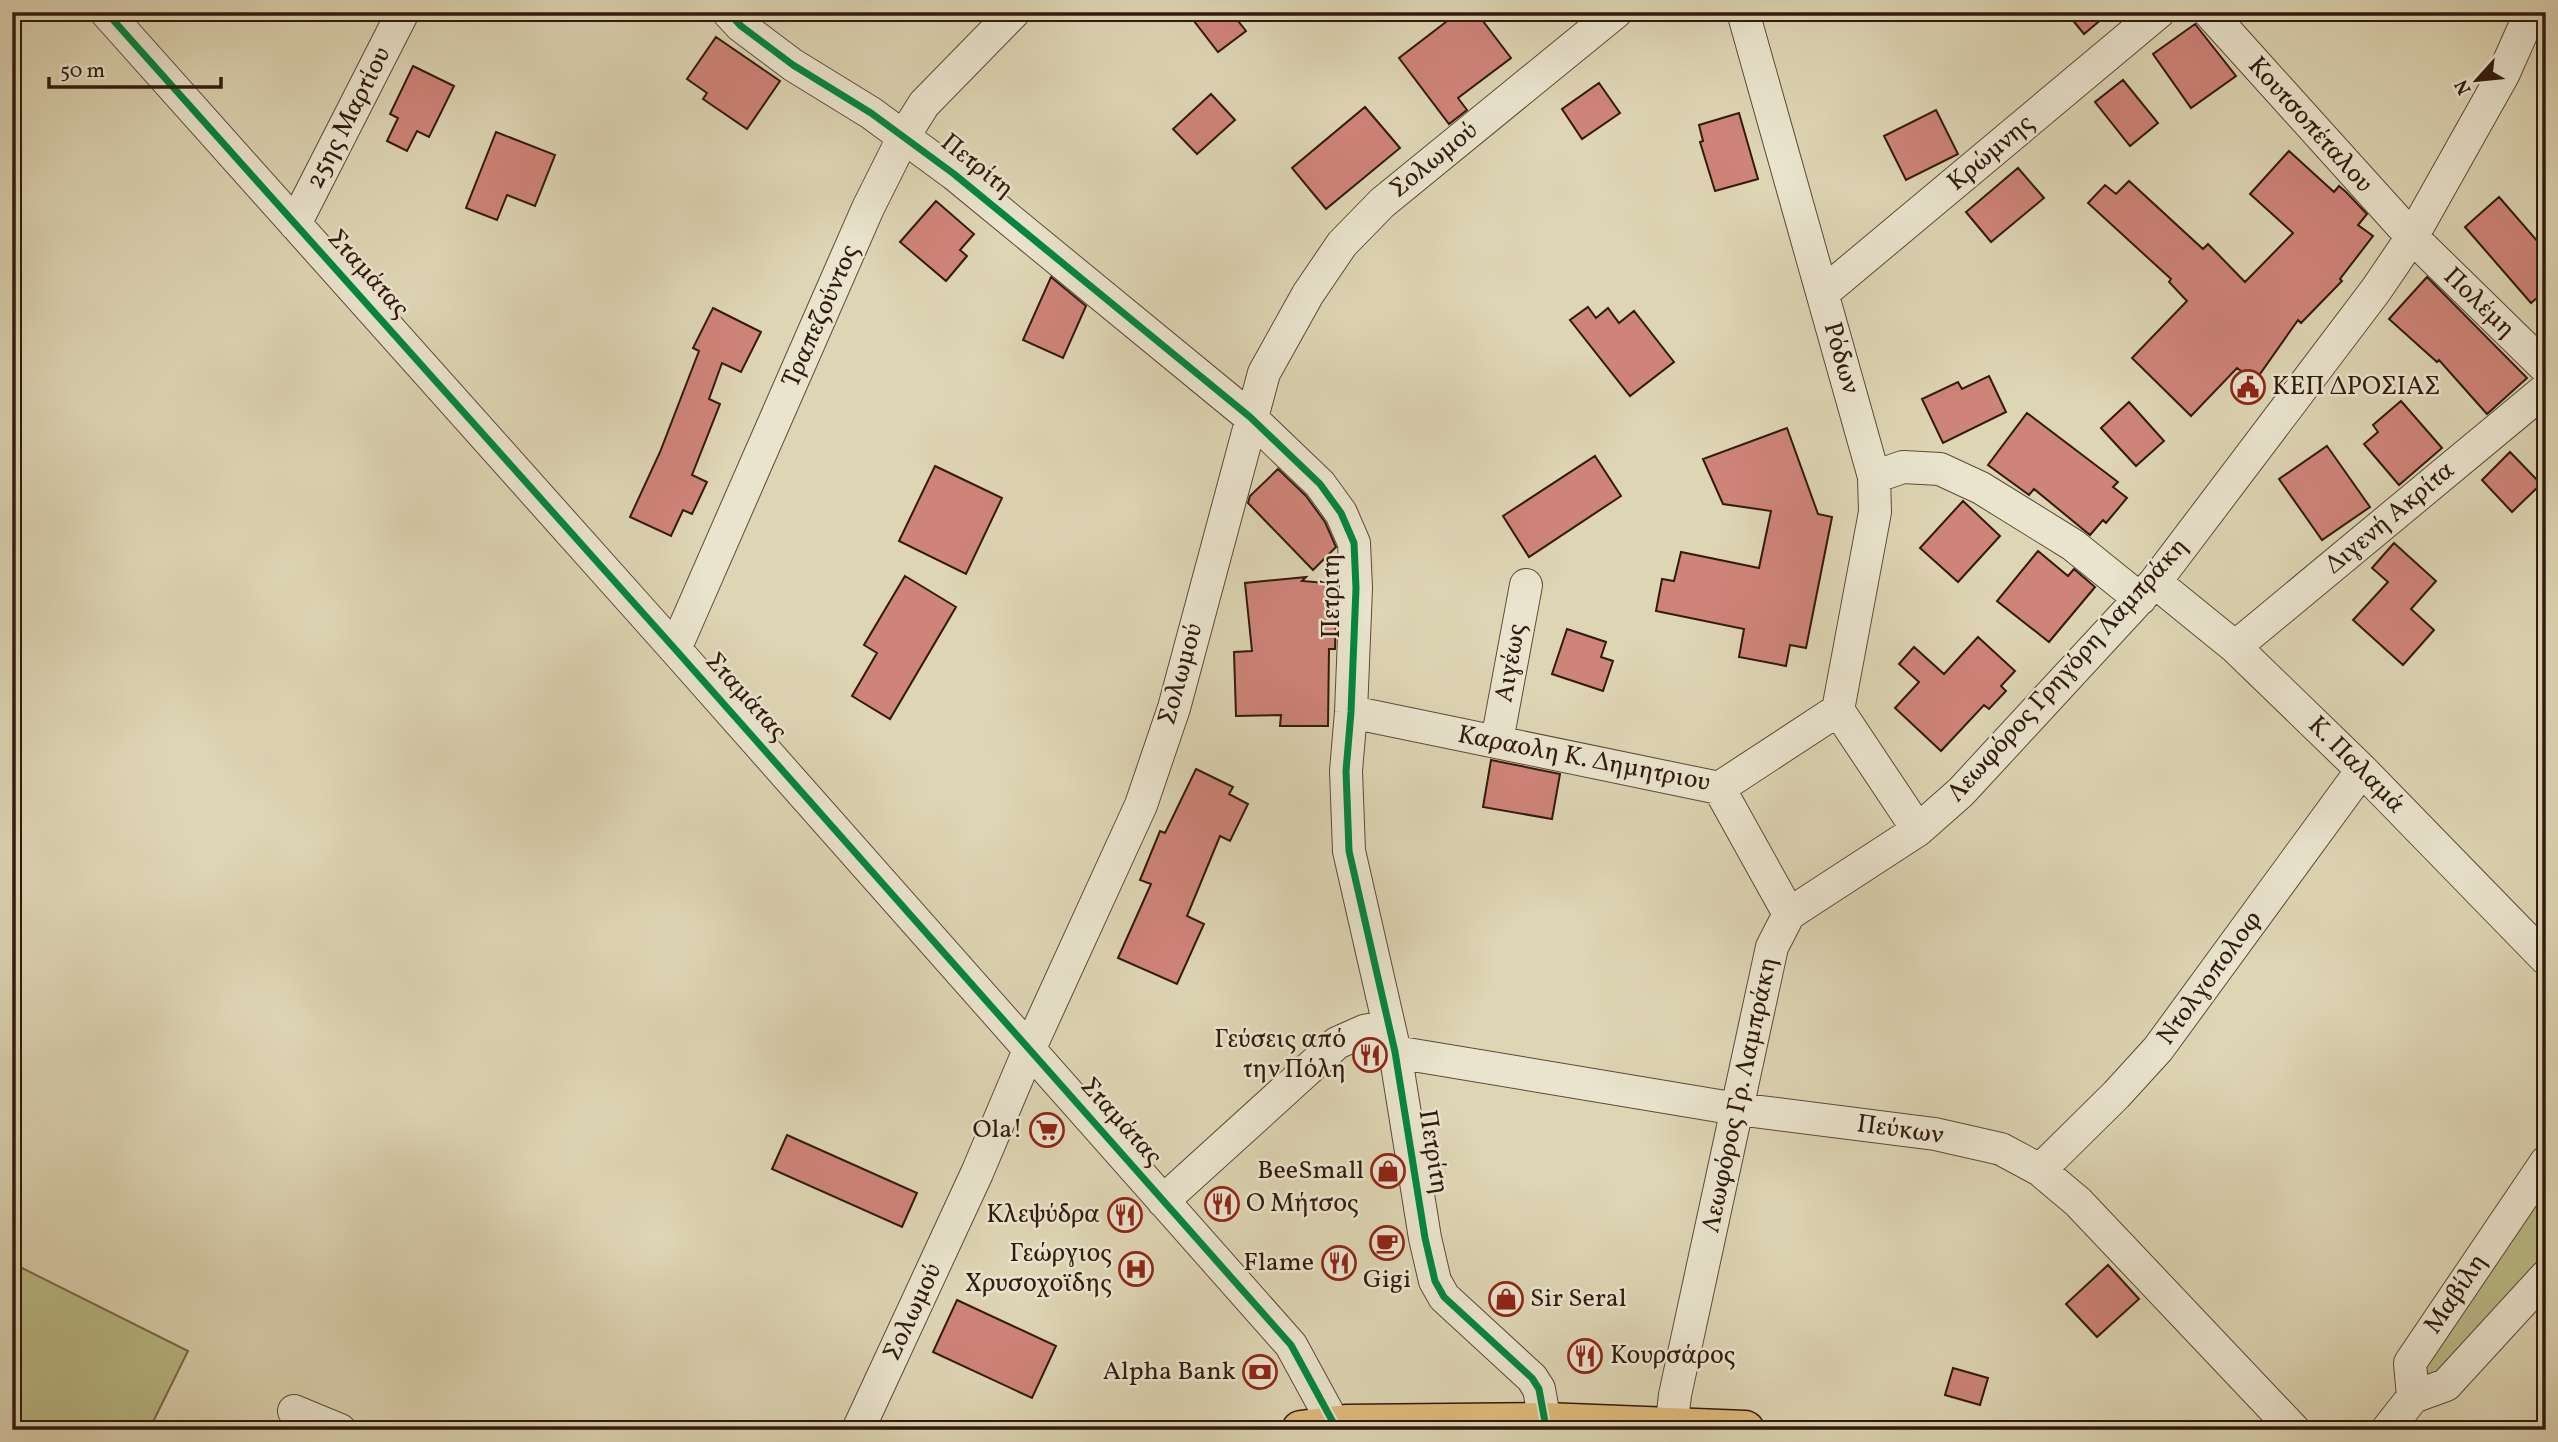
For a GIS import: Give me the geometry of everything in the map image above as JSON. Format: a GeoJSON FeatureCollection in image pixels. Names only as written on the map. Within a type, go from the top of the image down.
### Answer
{"type":"FeatureCollection","features":[{"type":"Feature","properties":{"kind":"main road"},"geometry":{"type":"LineString","coordinates":[[1332,1426],[1545,1422],[1745,1430]]}},
{"type":"Feature","properties":{"kind":"street","name":"Σταμάτας"},"geometry":{"type":"LineString","coordinates":[[106,12],[1291,1345],[1332,1426]]}},
{"type":"Feature","properties":{"kind":"street","name":"25ης Μαρτίου"},"geometry":{"type":"LineString","coordinates":[[295,223],[402,12]]}},
{"type":"Feature","properties":{"kind":"street","name":"Πετρίτη"},"geometry":{"type":"LineString","coordinates":[[729,12],[741,26],[793,65],[904,135],[954,174],[1250,417],[1320,484],[1341,513],[1354,543],[1356,588],[1346,771],[1349,851],[1392,1039],[1425,1238],[1435,1281],[1450,1304],[1532,1378],[1539,1390],[1545,1422]]}},
{"type":"Feature","properties":{"kind":"street","name":"Τραπεζούντος"},"geometry":{"type":"LineString","coordinates":[[675,649],[868,208],[904,135],[924,104],[1014,12]]}},
{"type":"Feature","properties":{"kind":"street","name":"Σολωμού"},"geometry":{"type":"LineString","coordinates":[[858,1430],[977,1173],[1029,1050],[1141,805],[1174,708],[1250,417],[1264,373],[1308,294],[1342,244],[1382,203],[1616,12]]}},
{"type":"Feature","properties":{"kind":"street","name":"Ρόδων"},"geometry":{"type":"LineString","coordinates":[[1743,12],[1874,477],[1875,512],[1838,710]]}},
{"type":"Feature","properties":{"kind":"street","name":"Κρώμνης"},"geometry":{"type":"LineString","coordinates":[[1823,293],[2159,12]]}},
{"type":"Feature","properties":{"kind":"street","name":"Κουτσοπέταλου"},"geometry":{"type":"LineString","coordinates":[[2209,12],[2412,237]]}},
{"type":"Feature","properties":{"kind":"street","name":"Λεωφόρος Γρηγόρη Λαμπράκη"},"geometry":{"type":"LineString","coordinates":[[1918,830],[1961,792],[2148,590],[2376,290],[2412,237],[2503,75],[2531,12]]}},
{"type":"Feature","properties":{"kind":"street","name":"Πολέμη"},"geometry":{"type":"LineString","coordinates":[[2412,237],[2546,369]]}},
{"type":"Feature","properties":{"kind":"street","name":"Διγενή Ακρίτα"},"geometry":{"type":"LineString","coordinates":[[2235,647],[2546,389]]}},
{"type":"Feature","properties":{"kind":"street","name":"Κ. Παλαμά"},"geometry":{"type":"LineString","coordinates":[[1874,477],[1903,467],[1940,469],[1981,488],[2148,590],[2235,647],[2362,770],[2546,958]]}},
{"type":"Feature","properties":{"kind":"street","name":"Αιγέως"},"geometry":{"type":"LineString","coordinates":[[1497,741],[1526,585]]}},
{"type":"Feature","properties":{"kind":"street","name":"Καραολη Κ. Δημητριου"},"geometry":{"type":"LineString","coordinates":[[1351,712],[1719,788],[1838,710]]}},
{"type":"Feature","properties":{"kind":"street"},"geometry":{"type":"LineString","coordinates":[[1838,710],[1918,830]]}},
{"type":"Feature","properties":{"kind":"street","name":"Ντολγοπολοφ"},"geometry":{"type":"LineString","coordinates":[[2039,1170],[2116,1095],[2158,1049],[2362,770]]}},
{"type":"Feature","properties":{"kind":"street"},"geometry":{"type":"LineString","coordinates":[[1719,788],[1789,914]]}},
{"type":"Feature","properties":{"kind":"street","name":"Λεωφόρος Γρ. Λαμπράκη"},"geometry":{"type":"LineString","coordinates":[[1671,1429],[1678,1381],[1772,947],[1789,914],[1918,830]]}},
{"type":"Feature","properties":{"kind":"street"},"geometry":{"type":"LineString","coordinates":[[1163,1201],[1337,1043],[1364,1031],[1392,1039]]}},
{"type":"Feature","properties":{"kind":"street","name":"Πεύκων"},"geometry":{"type":"LineString","coordinates":[[1392,1039],[1737,1109],[1935,1134],[2001,1149],[2039,1170],[2078,1202],[2294,1430]]}},
{"type":"Feature","properties":{"kind":"street","name":"Μαβίλη"},"geometry":{"type":"LineString","coordinates":[[2413,1397],[2410,1363],[2546,1162]]}},
{"type":"Feature","properties":{"kind":"street"},"geometry":{"type":"LineString","coordinates":[[2387,1430],[2413,1397],[2446,1385],[2546,1276]]}},
{"type":"Feature","properties":{"kind":"street"},"geometry":{"type":"LineString","coordinates":[[294,1411],[340,1430]]}},
{"type":"Feature","properties":{"kind":"green space"},"geometry":{"type":"Polygon","coordinates":[[[2546,1189],[2546,1257],[2432,1379],[2421,1371],[2546,1189]]]}},
{"type":"Feature","properties":{"kind":"green space"},"geometry":{"type":"Polygon","coordinates":[[[12,1263],[188,1351],[149,1430],[12,1430],[12,1263]]]}},
{"type":"Feature","properties":{"kind":"building"},"geometry":{"type":"Polygon","coordinates":[[[1187,12],[1231,12],[1246,31],[1218,52],[1187,12]]]}},
{"type":"Feature","properties":{"kind":"building"},"geometry":{"type":"Polygon","coordinates":[[[1459,12],[1476,12],[1511,58],[1458,98],[1467,110],[1449,124],[1399,58],[1459,12]]]}},
{"type":"Feature","properties":{"kind":"building"},"geometry":{"type":"Polygon","coordinates":[[[2066,12],[2110,12],[2084,34],[2066,12]]]}},
{"type":"Feature","properties":{"kind":"building"},"geometry":{"type":"Polygon","coordinates":[[[2195,24],[2236,76],[2191,108],[2153,54],[2195,24]]]}},
{"type":"Feature","properties":{"kind":"building"},"geometry":{"type":"Polygon","coordinates":[[[716,37],[780,81],[747,129],[703,99],[707,93],[687,79],[716,37]]]}},
{"type":"Feature","properties":{"kind":"building"},"geometry":{"type":"Polygon","coordinates":[[[413,66],[454,86],[429,137],[417,131],[407,151],[387,141],[398,118],[390,114],[413,66]]]}},
{"type":"Feature","properties":{"kind":"building"},"geometry":{"type":"Polygon","coordinates":[[[2123,80],[2158,123],[2130,146],[2095,102],[2123,80]]]}},
{"type":"Feature","properties":{"kind":"building"},"geometry":{"type":"Polygon","coordinates":[[[1599,83],[1620,113],[1582,139],[1562,109],[1599,83]]]}},
{"type":"Feature","properties":{"kind":"building"},"geometry":{"type":"Polygon","coordinates":[[[1211,94],[1235,120],[1197,154],[1173,129],[1211,94]]]}},
{"type":"Feature","properties":{"kind":"building"},"geometry":{"type":"Polygon","coordinates":[[[1365,107],[1400,148],[1326,209],[1292,168],[1365,107]]]}},
{"type":"Feature","properties":{"kind":"building"},"geometry":{"type":"Polygon","coordinates":[[[1936,110],[1958,154],[1906,180],[1884,136],[1936,110]]]}},
{"type":"Feature","properties":{"kind":"building"},"geometry":{"type":"Polygon","coordinates":[[[1739,113],[1758,179],[1715,191],[1700,142],[1703,141],[1699,125],[1739,113]]]}},
{"type":"Feature","properties":{"kind":"building"},"geometry":{"type":"Polygon","coordinates":[[[496,132],[555,155],[535,206],[507,195],[497,220],[466,208],[496,132]]]}},
{"type":"Feature","properties":{"kind":"building"},"geometry":{"type":"Polygon","coordinates":[[[2289,151],[2334,192],[2339,186],[2346,192],[2367,214],[2358,225],[2373,236],[2340,279],[2342,281],[2301,323],[2298,320],[2255,381],[2237,368],[2191,416],[2132,358],[2187,301],[2169,282],[2171,279],[2088,203],[2105,185],[2116,194],[2129,181],[2203,249],[2208,244],[2245,282],[2293,233],[2250,194],[2289,151]]]}},
{"type":"Feature","properties":{"kind":"building"},"geometry":{"type":"Polygon","coordinates":[[[2018,168],[2044,198],[1991,242],[1966,212],[2018,168]]]}},
{"type":"Feature","properties":{"kind":"building"},"geometry":{"type":"Polygon","coordinates":[[[2499,197],[2546,251],[2546,290],[2531,303],[2465,227],[2499,197]]]}},
{"type":"Feature","properties":{"kind":"building"},"geometry":{"type":"Polygon","coordinates":[[[936,201],[974,234],[960,250],[967,256],[946,281],[900,242],[936,201]]]}},
{"type":"Feature","properties":{"kind":"building"},"geometry":{"type":"Polygon","coordinates":[[[1051,277],[1086,306],[1063,358],[1023,340],[1051,277]]]}},
{"type":"Feature","properties":{"kind":"building"},"geometry":{"type":"Polygon","coordinates":[[[2427,277],[2527,378],[2487,414],[2439,360],[2437,362],[2389,319],[2427,277]]]}},
{"type":"Feature","properties":{"kind":"building"},"geometry":{"type":"Polygon","coordinates":[[[1588,307],[1596,318],[1608,308],[1619,323],[1634,311],[1674,362],[1630,396],[1570,320],[1588,307]]]}},
{"type":"Feature","properties":{"kind":"building"},"geometry":{"type":"Polygon","coordinates":[[[713,308],[761,332],[741,372],[722,363],[709,399],[720,404],[692,475],[707,482],[692,514],[683,510],[671,536],[630,517],[660,452],[699,351],[693,348],[713,308]]]}},
{"type":"Feature","properties":{"kind":"building"},"geometry":{"type":"Polygon","coordinates":[[[1989,376],[2006,412],[1943,443],[1922,399],[1958,382],[1962,389],[1989,376]]]}},
{"type":"Feature","properties":{"kind":"building"},"geometry":{"type":"Polygon","coordinates":[[[2401,401],[2442,448],[2399,485],[2364,444],[2378,432],[2373,425],[2401,401]]]}},
{"type":"Feature","properties":{"kind":"building"},"geometry":{"type":"Polygon","coordinates":[[[2129,402],[2164,441],[2136,466],[2101,428],[2129,402]]]}},
{"type":"Feature","properties":{"kind":"building"},"geometry":{"type":"Polygon","coordinates":[[[2027,413],[2118,482],[2113,487],[2127,498],[2106,523],[2103,520],[2090,535],[2034,489],[2029,495],[1988,465],[2027,413]]]}},
{"type":"Feature","properties":{"kind":"building"},"geometry":{"type":"Polygon","coordinates":[[[1787,428],[1818,514],[1832,517],[1806,648],[1790,645],[1786,666],[1739,657],[1744,629],[1656,611],[1662,579],[1674,581],[1681,552],[1759,568],[1771,511],[1723,504],[1703,459],[1787,428]]]}},
{"type":"Feature","properties":{"kind":"building"},"geometry":{"type":"Polygon","coordinates":[[[2327,446],[2370,507],[2322,540],[2279,479],[2327,446]]]}},
{"type":"Feature","properties":{"kind":"building"},"geometry":{"type":"Polygon","coordinates":[[[2510,452],[2541,484],[2512,512],[2482,480],[2510,452]]]}},
{"type":"Feature","properties":{"kind":"building"},"geometry":{"type":"Polygon","coordinates":[[[1595,456],[1621,496],[1529,557],[1503,516],[1595,456]]]}},
{"type":"Feature","properties":{"kind":"building"},"geometry":{"type":"Polygon","coordinates":[[[935,466],[1002,498],[966,574],[899,541],[935,466]]]}},
{"type":"Feature","properties":{"kind":"building"},"geometry":{"type":"Polygon","coordinates":[[[1278,469],[1306,496],[1325,522],[1336,547],[1313,570],[1248,503],[1250,496],[1278,469]]]}},
{"type":"Feature","properties":{"kind":"building"},"geometry":{"type":"Polygon","coordinates":[[[1963,501],[2000,536],[1958,582],[1920,548],[1963,501]]]}},
{"type":"Feature","properties":{"kind":"building"},"geometry":{"type":"Polygon","coordinates":[[[2394,543],[2436,581],[2411,609],[2434,630],[2403,665],[2353,620],[2388,582],[2372,568],[2394,543]]]}},
{"type":"Feature","properties":{"kind":"building"},"geometry":{"type":"Polygon","coordinates":[[[2038,551],[2068,576],[2074,569],[2095,587],[2049,642],[1997,601],[2038,551]]]}},
{"type":"Feature","properties":{"kind":"building"},"geometry":{"type":"Polygon","coordinates":[[[905,576],[956,607],[890,719],[852,696],[877,653],[864,645],[905,576]]]}},
{"type":"Feature","properties":{"kind":"building"},"geometry":{"type":"Polygon","coordinates":[[[1306,577],[1302,581],[1337,584],[1335,649],[1329,649],[1328,726],[1280,726],[1281,715],[1236,716],[1234,652],[1252,651],[1245,583],[1306,577]]]}},
{"type":"Feature","properties":{"kind":"building"},"geometry":{"type":"Polygon","coordinates":[[[1567,629],[1606,642],[1601,657],[1613,661],[1603,691],[1552,674],[1567,629]]]}},
{"type":"Feature","properties":{"kind":"building"},"geometry":{"type":"Polygon","coordinates":[[[1978,637],[2015,671],[2001,686],[2006,691],[1989,709],[1984,705],[1941,751],[1895,708],[1919,682],[1899,664],[1914,647],[1944,674],[1978,637]]]}},
{"type":"Feature","properties":{"kind":"building"},"geometry":{"type":"Polygon","coordinates":[[[1491,760],[1560,774],[1552,819],[1483,807],[1491,760]]]}},
{"type":"Feature","properties":{"kind":"building"},"geometry":{"type":"Polygon","coordinates":[[[1196,769],[1233,787],[1229,794],[1248,804],[1230,841],[1220,836],[1187,916],[1204,924],[1177,984],[1118,958],[1151,884],[1140,880],[1160,831],[1165,833],[1196,769]]]}},
{"type":"Feature","properties":{"kind":"building"},"geometry":{"type":"Polygon","coordinates":[[[787,1135],[917,1193],[902,1227],[772,1169],[787,1135]]]}},
{"type":"Feature","properties":{"kind":"building"},"geometry":{"type":"Polygon","coordinates":[[[2108,1265],[2139,1299],[2097,1337],[2066,1304],[2108,1265]]]}},
{"type":"Feature","properties":{"kind":"building"},"geometry":{"type":"Polygon","coordinates":[[[957,1300],[1056,1346],[1032,1398],[933,1352],[957,1300]]]}},
{"type":"Feature","properties":{"kind":"building"},"geometry":{"type":"Polygon","coordinates":[[[1953,1368],[1988,1378],[1980,1405],[1945,1395],[1953,1368]]]}},
{"type":"Feature","properties":{"kind":"cycle path"},"geometry":{"type":"LineString","coordinates":[[106,12],[1291,1345],[1334,1424]]}},
{"type":"Feature","properties":{"kind":"cycle path"},"geometry":{"type":"LineString","coordinates":[[728,12],[741,26],[793,65],[871,113],[954,174],[1250,417],[1320,484],[1341,513],[1354,543],[1356,588],[1346,771],[1349,851],[1395,1052],[1425,1238],[1435,1281],[1444,1297],[1532,1378],[1539,1389],[1545,1422]]}},
{"type":"Feature","properties":{"kind":"place","name":"ΚΕΠ ΔΡΟΣΙΑΣ"},"geometry":{"type":"Point","coordinates":[2248,387]}},
{"type":"Feature","properties":{"kind":"place","name":"Γεύσεις από την Πόλη"},"geometry":{"type":"Point","coordinates":[1370,1055]}},
{"type":"Feature","properties":{"kind":"place","name":"Ola!"},"geometry":{"type":"Point","coordinates":[1047,1130]}},
{"type":"Feature","properties":{"kind":"place","name":"BeeSmall"},"geometry":{"type":"Point","coordinates":[1388,1171]}},
{"type":"Feature","properties":{"kind":"place","name":"Ο Μήτσος"},"geometry":{"type":"Point","coordinates":[1222,1204]}},
{"type":"Feature","properties":{"kind":"place","name":"Κλεψύδρα"},"geometry":{"type":"Point","coordinates":[1125,1215]}},
{"type":"Feature","properties":{"kind":"place","name":"Gigi"},"geometry":{"type":"Point","coordinates":[1387,1243]}},
{"type":"Feature","properties":{"kind":"place","name":"Flame"},"geometry":{"type":"Point","coordinates":[1339,1263]}},
{"type":"Feature","properties":{"kind":"place","name":"Γεώργιος Χρυσοχοϊδης"},"geometry":{"type":"Point","coordinates":[1136,1269]}},
{"type":"Feature","properties":{"kind":"place","name":"Sir Seral"},"geometry":{"type":"Point","coordinates":[1506,1299]}},
{"type":"Feature","properties":{"kind":"place","name":"Κουρσάρος"},"geometry":{"type":"Point","coordinates":[1585,1356]}},
{"type":"Feature","properties":{"kind":"place","name":"Alpha Bank"},"geometry":{"type":"Point","coordinates":[1260,1372]}}]}
